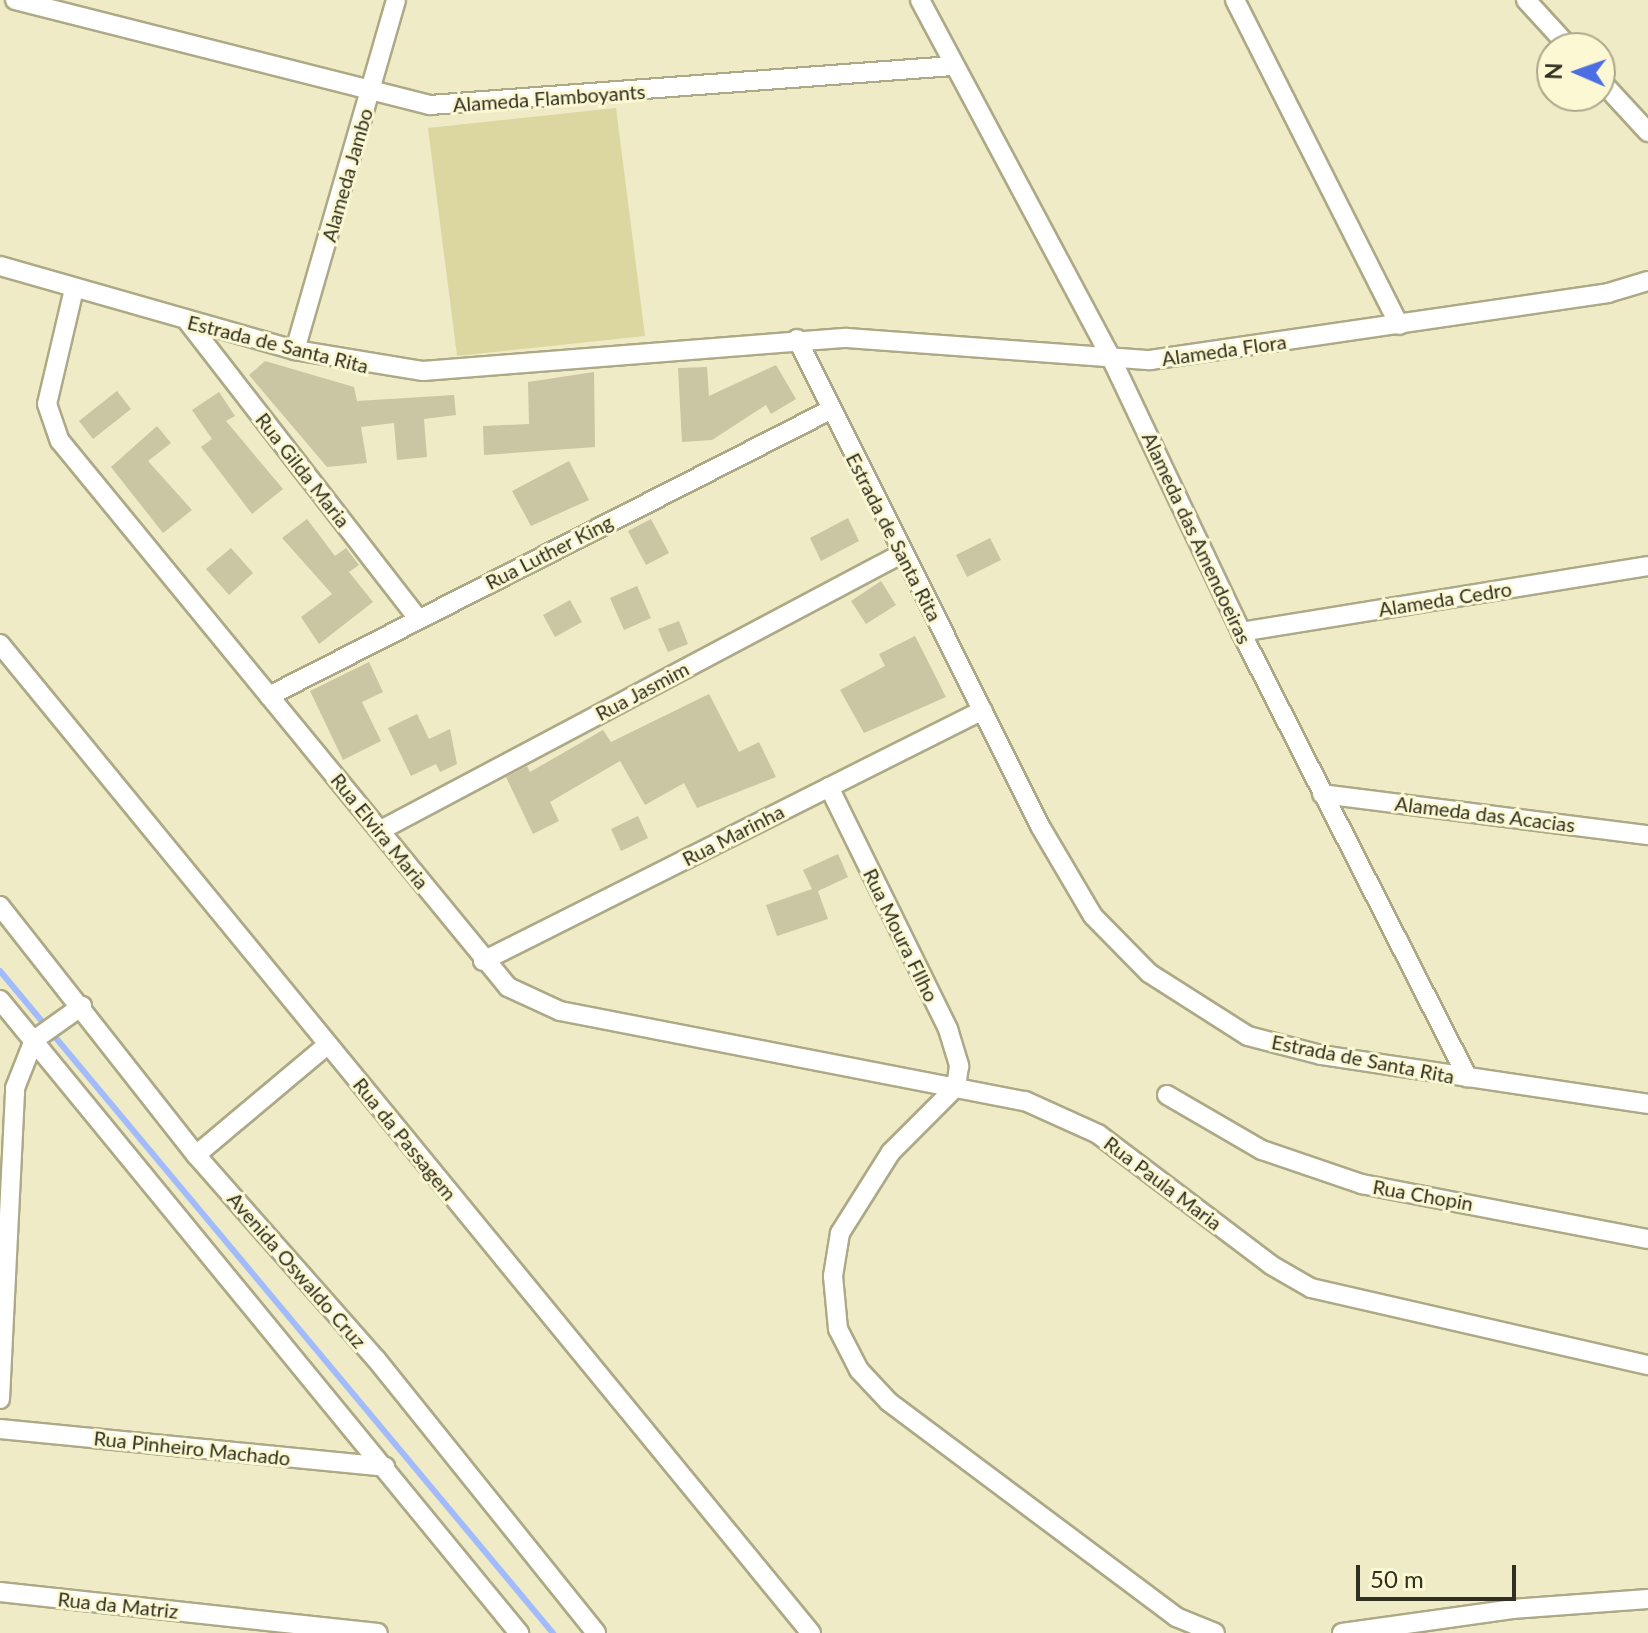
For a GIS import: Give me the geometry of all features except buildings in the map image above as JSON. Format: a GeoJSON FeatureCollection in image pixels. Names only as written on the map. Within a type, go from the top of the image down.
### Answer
{"type":"FeatureCollection","features":[{"type":"Feature","properties":{"kind":"street","name":"Alameda Flamboyants"},"geometry":{"type":"LineString","coordinates":[[15,0],[371,94],[430,105],[476,105],[952,66]]}},
{"type":"Feature","properties":{"kind":"street","name":"Alameda Jambo"},"geometry":{"type":"LineString","coordinates":[[295,350],[396,0]]}},
{"type":"Feature","properties":{"kind":"street","name":"Alameda das Amendoeiras"},"geometry":{"type":"LineString","coordinates":[[920,0],[952,66],[1113,362],[1241,632],[1468,1078]]}},
{"type":"Feature","properties":{"kind":"street"},"geometry":{"type":"LineString","coordinates":[[1235,0],[1399,325]]}},
{"type":"Feature","properties":{"kind":"street"},"geometry":{"type":"LineString","coordinates":[[1526,0],[1555,32]]}},
{"type":"Feature","properties":{"kind":"street"},"geometry":{"type":"LineString","coordinates":[[1616,97],[1648,132]]}},
{"type":"Feature","properties":{"kind":"street","name":"Estrada de Santa Rita"},"geometry":{"type":"LineString","coordinates":[[0,266],[295,350],[423,371],[797,339],[1040,826],[1093,916],[1149,973],[1248,1036],[1468,1078],[1648,1104]]}},
{"type":"Feature","properties":{"kind":"street","name":"Alameda Flora"},"geometry":{"type":"LineString","coordinates":[[797,339],[908,339],[1113,362],[1399,325],[1648,281]]}},
{"type":"Feature","properties":{"kind":"street","name":"Rua Elvira Maria"},"geometry":{"type":"LineString","coordinates":[[74,289],[47,404],[60,441],[381,830],[483,961],[508,987],[560,1011],[956,1087]]}},
{"type":"Feature","properties":{"kind":"street","name":"Rua Gilda Maria"},"geometry":{"type":"LineString","coordinates":[[188,322],[418,618]]}},
{"type":"Feature","properties":{"kind":"street","name":"Rua Luther King"},"geometry":{"type":"LineString","coordinates":[[269,696],[830,410]]}},
{"type":"Feature","properties":{"kind":"street","name":"Rua Jasmim"},"geometry":{"type":"LineString","coordinates":[[381,830],[903,553]]}},
{"type":"Feature","properties":{"kind":"street","name":"Alameda Cedro"},"geometry":{"type":"LineString","coordinates":[[1241,632],[1648,566]]}},
{"type":"Feature","properties":{"kind":"street","name":"Rua da Passagem"},"geometry":{"type":"LineString","coordinates":[[0,644],[811,1633]]}},
{"type":"Feature","properties":{"kind":"street","name":"Rua Marinha"},"geometry":{"type":"LineString","coordinates":[[483,961],[983,710]]}},
{"type":"Feature","properties":{"kind":"street","name":"Rua Moura FIlho"},"geometry":{"type":"LineString","coordinates":[[829,787],[948,1029],[959,1066],[956,1087]]}},
{"type":"Feature","properties":{"kind":"street","name":"Alameda das Acacias"},"geometry":{"type":"LineString","coordinates":[[1322,794],[1648,835]]}},
{"type":"Feature","properties":{"kind":"street","name":"Avenida Oswaldo Cruz"},"geometry":{"type":"LineString","coordinates":[[0,906],[82,1006],[196,1155],[376,1359],[596,1633]]}},
{"type":"Feature","properties":{"kind":"street"},"geometry":{"type":"LineString","coordinates":[[0,1000],[38,1037],[519,1633]]}},
{"type":"Feature","properties":{"kind":"street"},"geometry":{"type":"LineString","coordinates":[[0,1399],[8,1087],[38,1037],[82,1006]]}},
{"type":"Feature","properties":{"kind":"street"},"geometry":{"type":"LineString","coordinates":[[196,1155],[327,1045]]}},
{"type":"Feature","properties":{"kind":"street"},"geometry":{"type":"LineString","coordinates":[[956,1087],[891,1152],[840,1233],[833,1276],[838,1329],[859,1370],[889,1402],[1176,1617],[1215,1633]]}},
{"type":"Feature","properties":{"kind":"street","name":"Rua Paula Maria"},"geometry":{"type":"LineString","coordinates":[[956,1087],[1025,1101],[1098,1134],[1271,1265],[1311,1288],[1648,1365]]}},
{"type":"Feature","properties":{"kind":"street","name":"Rua Chopin"},"geometry":{"type":"LineString","coordinates":[[1167,1095],[1262,1150],[1362,1184],[1648,1239]]}},
{"type":"Feature","properties":{"kind":"street","name":"Rua Pinheiro Machado"},"geometry":{"type":"LineString","coordinates":[[0,1429],[385,1467]]}},
{"type":"Feature","properties":{"kind":"street","name":"Rua da Matriz"},"geometry":{"type":"LineString","coordinates":[[0,1592],[378,1633]]}},
{"type":"Feature","properties":{"kind":"street"},"geometry":{"type":"LineString","coordinates":[[1342,1633],[1512,1609],[1648,1599]]}},
{"type":"Feature","properties":{"kind":"shaded area"},"geometry":{"type":"Polygon","coordinates":[[[616,108],[645,336],[457,356],[428,128],[616,108]]]}},
{"type":"Feature","properties":{"kind":"waterway"},"geometry":{"type":"LineString","coordinates":[[0,971],[553,1633]]}}]}
